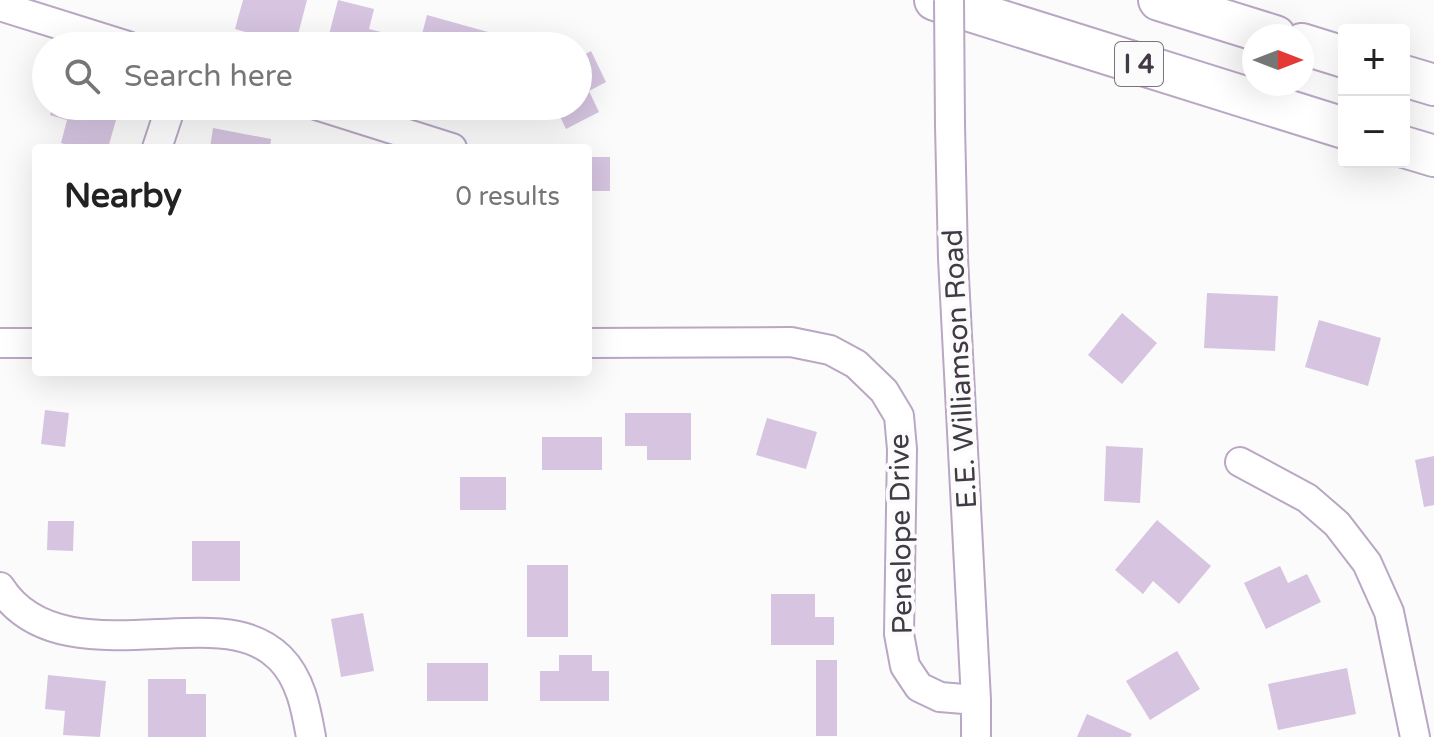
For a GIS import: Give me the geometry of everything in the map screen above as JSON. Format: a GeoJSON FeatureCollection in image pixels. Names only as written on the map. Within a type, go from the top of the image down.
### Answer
{"type":"FeatureCollection","features":[{"type":"Feature","properties":{"kind":"highway","name":"I 4"},"geometry":{"type":"LineString","coordinates":[[935,0],[1338,126]]}},
{"type":"Feature","properties":{"kind":"highway","name":"I 4"},"geometry":{"type":"LineString","coordinates":[[1159,0],[1242,26]]}},
{"type":"Feature","properties":{"kind":"highway"},"geometry":{"type":"LineString","coordinates":[[1314,48],[1338,55]]}},
{"type":"Feature","properties":{"kind":"highway"},"geometry":{"type":"LineString","coordinates":[[1410,78],[1434,85]]}},
{"type":"Feature","properties":{"kind":"highway"},"geometry":{"type":"LineString","coordinates":[[1410,149],[1434,156]]}},
{"type":"Feature","properties":{"kind":"street","name":"E.E. Williamson Road"},"geometry":{"type":"LineString","coordinates":[[949,0],[953,258],[976,737]]}},
{"type":"Feature","properties":{"kind":"street"},"geometry":{"type":"LineString","coordinates":[[0,6],[83,32]]}},
{"type":"Feature","properties":{"kind":"street"},"geometry":{"type":"LineString","coordinates":[[158,144],[166,120]]}},
{"type":"Feature","properties":{"kind":"street"},"geometry":{"type":"LineString","coordinates":[[363,120],[439,144]]}},
{"type":"Feature","properties":{"kind":"street","name":"Penelope Drive"},"geometry":{"type":"LineString","coordinates":[[592,343],[791,342],[830,350],[856,364],[884,391],[899,416],[902,449],[899,634],[905,666],[919,687],[940,697],[976,700]]}},
{"type":"Feature","properties":{"kind":"street"},"geometry":{"type":"LineString","coordinates":[[0,343],[32,343]]}},
{"type":"Feature","properties":{"kind":"street"},"geometry":{"type":"LineString","coordinates":[[1240,462],[1307,498],[1337,524],[1367,563],[1389,612],[1415,737]]}},
{"type":"Feature","properties":{"kind":"street"},"geometry":{"type":"LineString","coordinates":[[0,587],[24,614],[55,629],[86,635],[219,632],[253,640],[280,658],[297,682],[311,737]]}},
{"type":"Feature","properties":{"kind":"building"},"geometry":{"type":"Polygon","coordinates":[[[243,0],[307,0],[299,32],[246,32],[235,29],[243,0]]]}},
{"type":"Feature","properties":{"kind":"building"},"geometry":{"type":"Polygon","coordinates":[[[338,0],[374,9],[369,29],[381,32],[330,32],[338,0]]]}},
{"type":"Feature","properties":{"kind":"building"},"geometry":{"type":"Polygon","coordinates":[[[427,15],[488,32],[423,32],[427,15]]]}},
{"type":"Feature","properties":{"kind":"building"},"geometry":{"type":"Polygon","coordinates":[[[592,53],[606,82],[592,89],[592,53]]]}},
{"type":"Feature","properties":{"kind":"building"},"geometry":{"type":"Polygon","coordinates":[[[592,97],[599,112],[592,116],[592,97]]]}},
{"type":"Feature","properties":{"kind":"building"},"geometry":{"type":"Polygon","coordinates":[[[67,120],[116,120],[109,144],[61,143],[67,120]]]}},
{"type":"Feature","properties":{"kind":"building"},"geometry":{"type":"Polygon","coordinates":[[[562,120],[583,120],[566,129],[562,120]]]}},
{"type":"Feature","properties":{"kind":"building"},"geometry":{"type":"Polygon","coordinates":[[[213,128],[271,139],[270,144],[211,144],[213,128]]]}},
{"type":"Feature","properties":{"kind":"building"},"geometry":{"type":"Polygon","coordinates":[[[592,157],[610,157],[610,191],[592,191],[592,157]]]}},
{"type":"Feature","properties":{"kind":"building"},"geometry":{"type":"Polygon","coordinates":[[[1207,293],[1278,296],[1275,351],[1204,348],[1207,293]]]}},
{"type":"Feature","properties":{"kind":"building"},"geometry":{"type":"Polygon","coordinates":[[[1122,313],[1157,343],[1122,384],[1088,355],[1122,313]]]}},
{"type":"Feature","properties":{"kind":"building"},"geometry":{"type":"Polygon","coordinates":[[[1319,320],[1381,338],[1368,386],[1305,367],[1319,320]]]}},
{"type":"Feature","properties":{"kind":"building"},"geometry":{"type":"Polygon","coordinates":[[[45,410],[69,413],[65,447],[41,444],[45,410]]]}},
{"type":"Feature","properties":{"kind":"building"},"geometry":{"type":"Polygon","coordinates":[[[625,413],[691,413],[691,460],[647,460],[647,446],[625,446],[625,413]]]}},
{"type":"Feature","properties":{"kind":"building"},"geometry":{"type":"Polygon","coordinates":[[[767,418],[817,432],[806,469],[756,455],[767,418]]]}},
{"type":"Feature","properties":{"kind":"building"},"geometry":{"type":"Polygon","coordinates":[[[542,437],[602,437],[602,470],[542,470],[542,437]]]}},
{"type":"Feature","properties":{"kind":"building"},"geometry":{"type":"Polygon","coordinates":[[[1106,446],[1143,448],[1140,503],[1104,501],[1106,446]]]}},
{"type":"Feature","properties":{"kind":"building"},"geometry":{"type":"Polygon","coordinates":[[[1434,456],[1434,505],[1424,507],[1415,460],[1434,456]]]}},
{"type":"Feature","properties":{"kind":"building"},"geometry":{"type":"Polygon","coordinates":[[[460,477],[506,477],[506,510],[460,510],[460,477]]]}},
{"type":"Feature","properties":{"kind":"building"},"geometry":{"type":"Polygon","coordinates":[[[1157,520],[1211,566],[1179,604],[1153,581],[1143,594],[1115,570],[1157,520]]]}},
{"type":"Feature","properties":{"kind":"building"},"geometry":{"type":"Polygon","coordinates":[[[48,521],[74,521],[73,551],[47,550],[48,521]]]}},
{"type":"Feature","properties":{"kind":"building"},"geometry":{"type":"Polygon","coordinates":[[[192,541],[240,541],[240,581],[192,581],[192,541]]]}},
{"type":"Feature","properties":{"kind":"building"},"geometry":{"type":"Polygon","coordinates":[[[527,565],[568,565],[568,637],[527,637],[527,565]]]}},
{"type":"Feature","properties":{"kind":"building"},"geometry":{"type":"Polygon","coordinates":[[[1280,566],[1288,583],[1307,574],[1321,602],[1266,629],[1244,583],[1280,566]]]}},
{"type":"Feature","properties":{"kind":"building"},"geometry":{"type":"Polygon","coordinates":[[[771,594],[815,594],[815,617],[834,617],[834,645],[771,645],[771,594]]]}},
{"type":"Feature","properties":{"kind":"building"},"geometry":{"type":"Polygon","coordinates":[[[363,613],[374,671],[341,677],[331,619],[363,613]]]}},
{"type":"Feature","properties":{"kind":"building"},"geometry":{"type":"Polygon","coordinates":[[[1177,651],[1200,689],[1150,720],[1126,681],[1177,651]]]}},
{"type":"Feature","properties":{"kind":"building"},"geometry":{"type":"Polygon","coordinates":[[[559,655],[592,655],[592,671],[609,671],[609,701],[540,701],[540,671],[559,671],[559,655]]]}},
{"type":"Feature","properties":{"kind":"building"},"geometry":{"type":"Polygon","coordinates":[[[816,660],[837,660],[837,736],[816,736],[816,660]]]}},
{"type":"Feature","properties":{"kind":"building"},"geometry":{"type":"Polygon","coordinates":[[[427,663],[488,663],[488,701],[427,701],[427,663]]]}},
{"type":"Feature","properties":{"kind":"building"},"geometry":{"type":"Polygon","coordinates":[[[1347,668],[1356,714],[1278,730],[1268,684],[1347,668]]]}},
{"type":"Feature","properties":{"kind":"building"},"geometry":{"type":"Polygon","coordinates":[[[48,675],[106,681],[100,737],[63,735],[65,711],[45,709],[48,675]]]}},
{"type":"Feature","properties":{"kind":"building"},"geometry":{"type":"Polygon","coordinates":[[[148,679],[186,679],[186,694],[206,694],[206,737],[148,737],[148,679]]]}},
{"type":"Feature","properties":{"kind":"building"},"geometry":{"type":"Polygon","coordinates":[[[1087,714],[1132,734],[1130,737],[1077,737],[1087,714]]]}}]}
